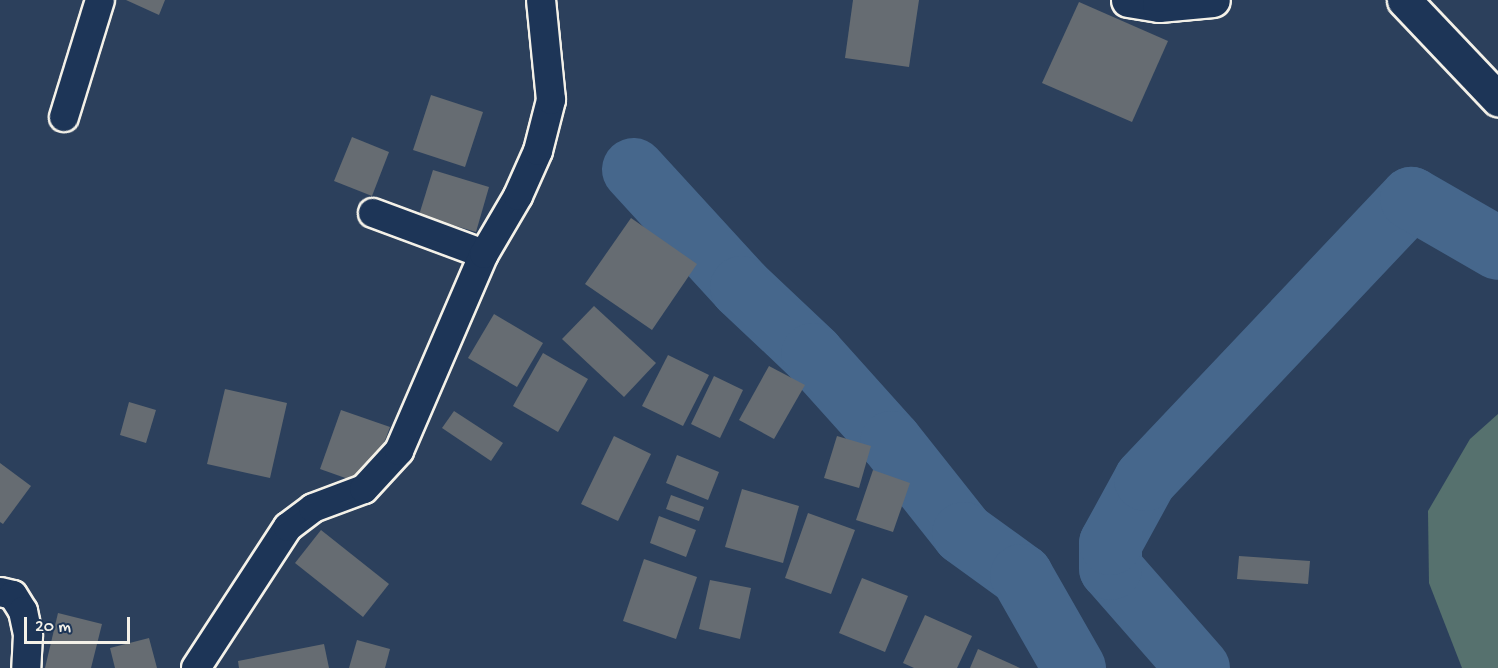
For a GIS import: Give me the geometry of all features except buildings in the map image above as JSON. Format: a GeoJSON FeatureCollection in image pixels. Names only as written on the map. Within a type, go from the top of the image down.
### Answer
{"type":"FeatureCollection","features":[{"type":"Feature","properties":{"kind":"street"},"geometry":{"type":"LineString","coordinates":[[64,117],[100,0]]}},
{"type":"Feature","properties":{"kind":"street"},"geometry":{"type":"LineString","coordinates":[[196,668],[288,526],[313,508],[364,489],[387,469],[399,451],[484,254],[518,196],[546,122],[550,78],[541,0]]}},
{"type":"Feature","properties":{"kind":"street"},"geometry":{"type":"LineString","coordinates":[[1128,0],[1159,5],[1213,0]]}},
{"type":"Feature","properties":{"kind":"street"},"geometry":{"type":"LineString","coordinates":[[1404,0],[1498,99]]}},
{"type":"Feature","properties":{"kind":"street"},"geometry":{"type":"LineString","coordinates":[[373,213],[484,254]]}},
{"type":"Feature","properties":{"kind":"street"},"geometry":{"type":"LineString","coordinates":[[0,592],[13,595],[23,611],[28,635],[26,668]]}},
{"type":"Feature","properties":{"kind":"green space"},"geometry":{"type":"Polygon","coordinates":[[[1498,414],[1498,668],[1462,668],[1429,583],[1428,511],[1470,439],[1498,414]]]}},
{"type":"Feature","properties":{"kind":"waterway"},"geometry":{"type":"LineString","coordinates":[[633,169],[741,287],[812,354],[891,442],[963,533],[1021,575],[1074,668]]}},
{"type":"Feature","properties":{"kind":"waterway"},"geometry":{"type":"LineString","coordinates":[[1198,668],[1110,568],[1110,543],[1145,479],[1411,198],[1498,248]]}}]}
